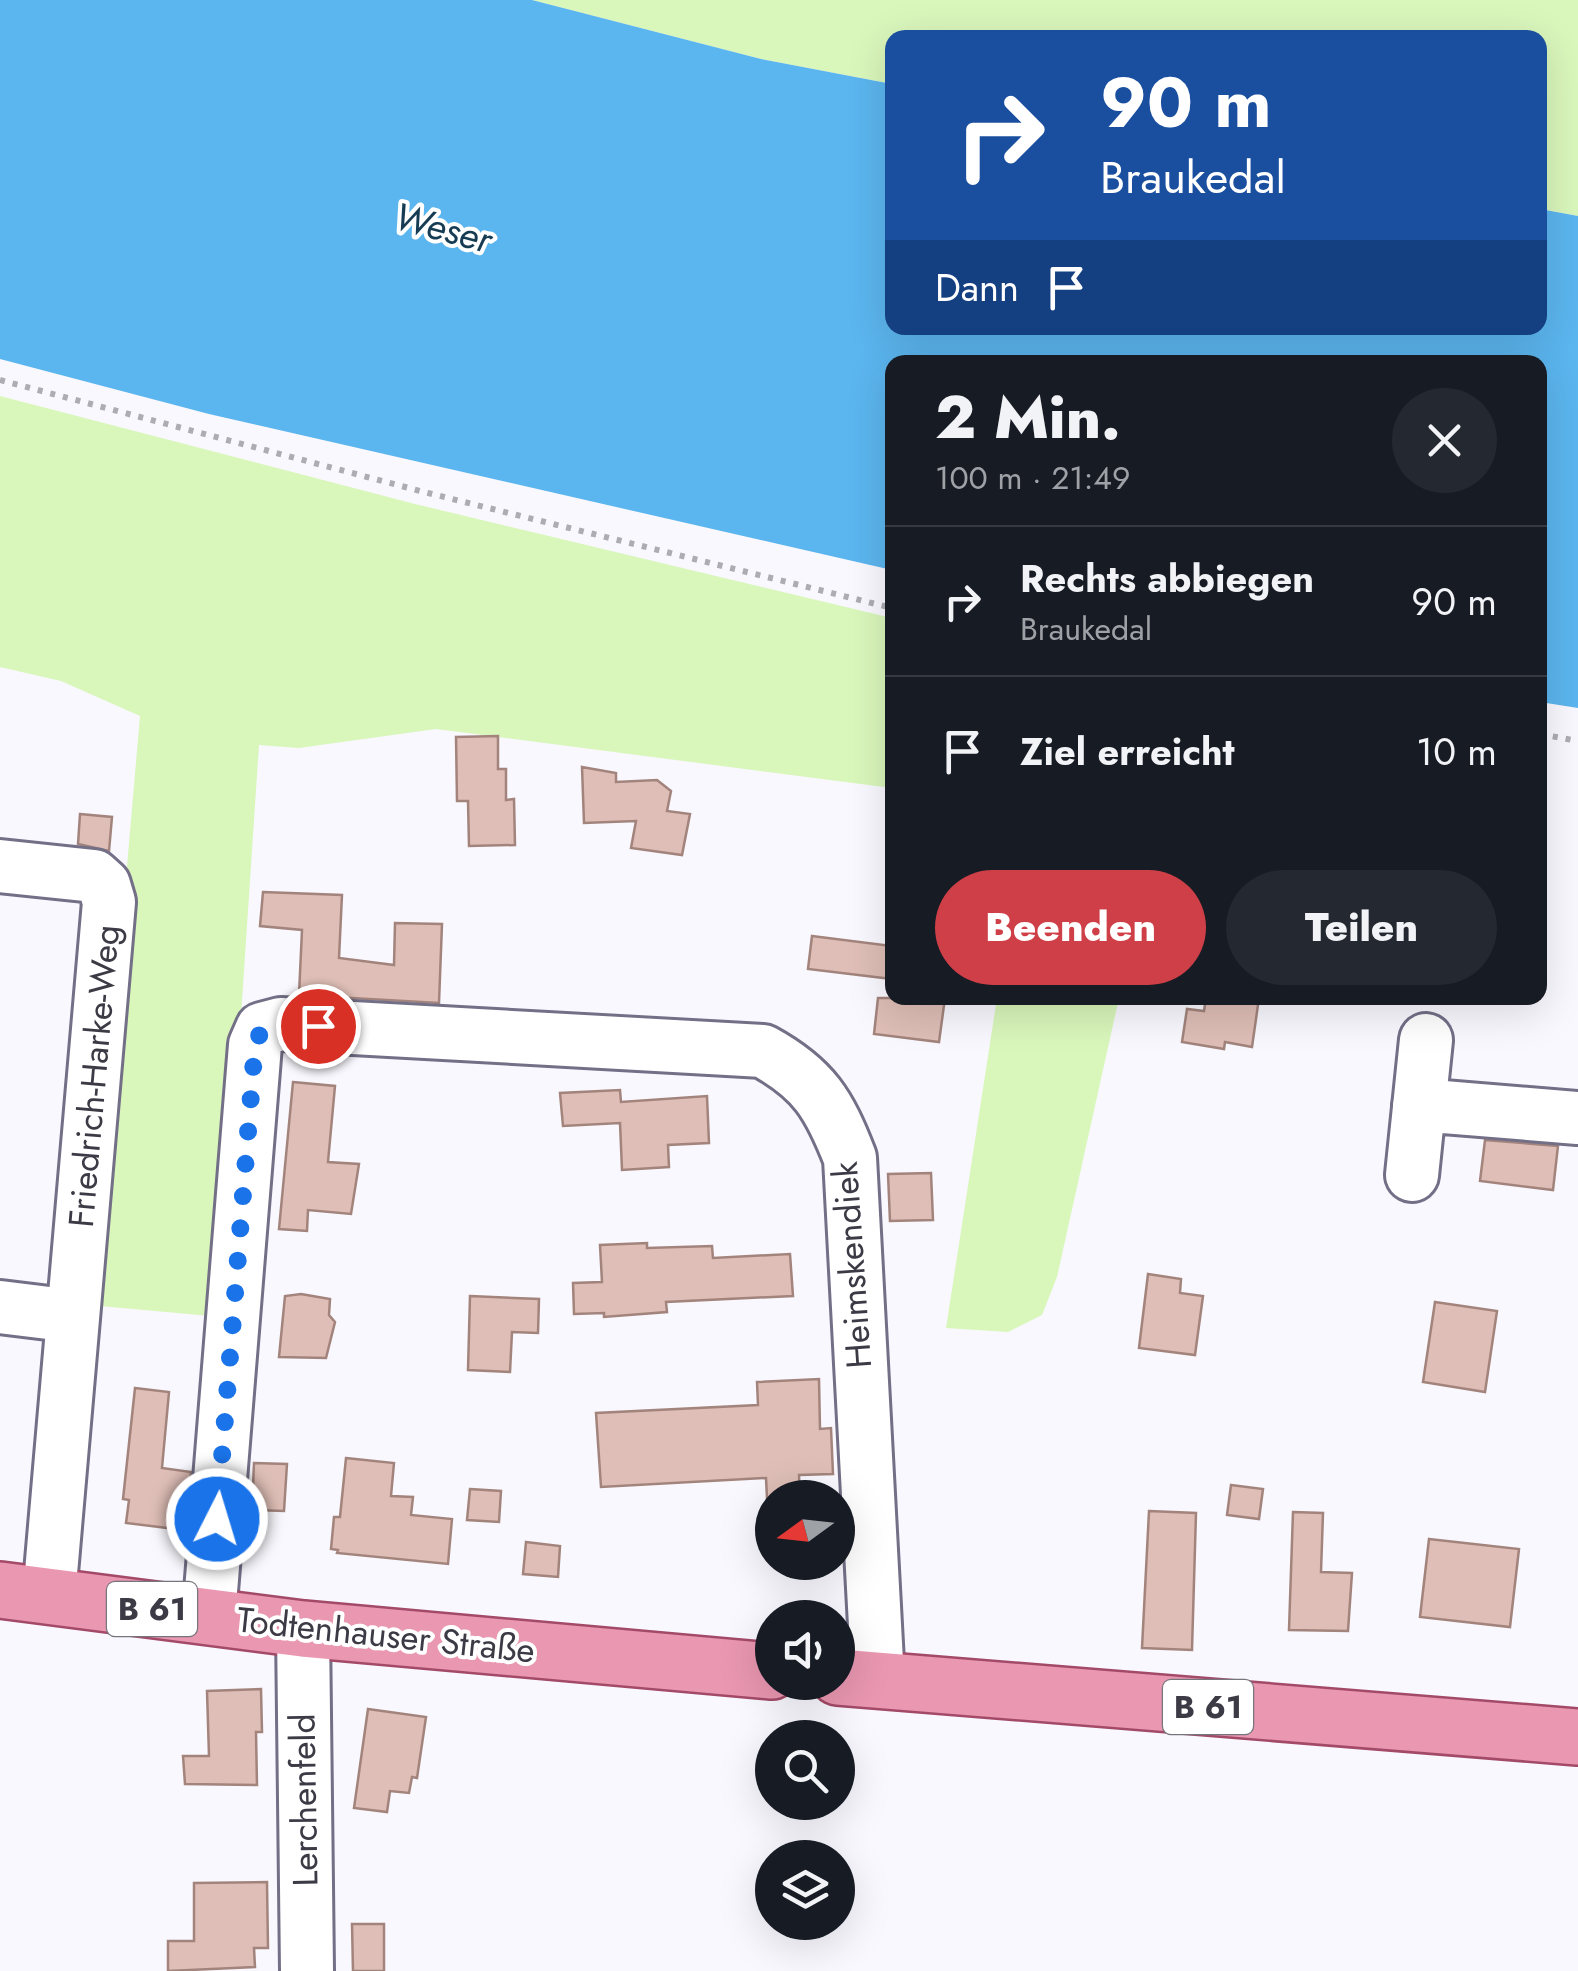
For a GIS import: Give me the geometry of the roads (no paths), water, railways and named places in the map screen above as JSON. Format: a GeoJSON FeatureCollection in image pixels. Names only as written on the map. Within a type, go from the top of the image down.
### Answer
{"type":"FeatureCollection","features":[{"type":"Feature","properties":{"kind":"main road","name":"Todtenhauser Straße"},"geometry":{"type":"LineString","coordinates":[[25,1593],[303,1629],[755,1669]]}},
{"type":"Feature","properties":{"kind":"main road","name":"B 61"},"geometry":{"type":"LineString","coordinates":[[858,1679],[1578,1737]]}},
{"type":"Feature","properties":{"kind":"street","name":"Friedrich-Harke-Weg"},"geometry":{"type":"LineString","coordinates":[[0,866],[94,876],[104,885],[109,902],[74,1316],[25,1593]]}},
{"type":"Feature","properties":{"kind":"street","name":"Heimskendiek"},"geometry":{"type":"LineString","coordinates":[[209,1616],[255,1045],[262,1029],[281,1024],[763,1051],[797,1069],[831,1109],[850,1158],[858,1679]]}},
{"type":"Feature","properties":{"kind":"street"},"geometry":{"type":"LineString","coordinates":[[1412,1175],[1426,1040]]}},
{"type":"Feature","properties":{"kind":"street"},"geometry":{"type":"LineString","coordinates":[[1419,1106],[1578,1118]]}},
{"type":"Feature","properties":{"kind":"street"},"geometry":{"type":"LineString","coordinates":[[0,1307],[74,1316]]}},
{"type":"Feature","properties":{"kind":"street","name":"Lerchenfeld"},"geometry":{"type":"LineString","coordinates":[[303,1629],[306,1971]]}},
{"type":"Feature","properties":{"kind":"water","name":"Weser"},"geometry":{"type":"Polygon","coordinates":[[[0,0],[532,0],[761,59],[885,83],[885,335],[1547,335],[1547,210],[1578,216],[1578,708],[1547,703],[1547,355],[885,355],[885,568],[209,414],[0,359],[0,0]]]}}]}
